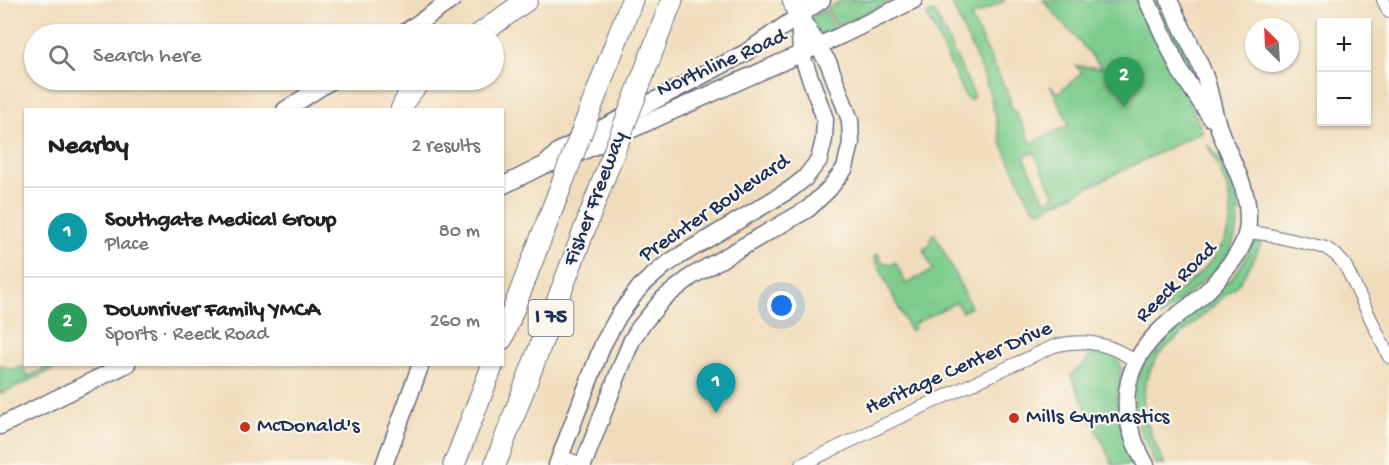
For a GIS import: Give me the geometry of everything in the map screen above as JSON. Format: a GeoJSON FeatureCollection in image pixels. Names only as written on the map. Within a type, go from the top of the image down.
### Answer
{"type":"FeatureCollection","features":[{"type":"Feature","properties":{"kind":"highway"},"geometry":{"type":"LineString","coordinates":[[494,24],[527,0]]}},
{"type":"Feature","properties":{"kind":"highway","name":"Fisher Freeway"},"geometry":{"type":"LineString","coordinates":[[504,334],[632,0]]}},
{"type":"Feature","properties":{"kind":"highway","name":"Fisher Freeway"},"geometry":{"type":"LineString","coordinates":[[495,465],[672,0]]}},
{"type":"Feature","properties":{"kind":"highway"},"geometry":{"type":"LineString","coordinates":[[402,108],[413,90]]}},
{"type":"Feature","properties":{"kind":"highway"},"geometry":{"type":"LineString","coordinates":[[454,465],[492,366]]}},
{"type":"Feature","properties":{"kind":"main road"},"geometry":{"type":"LineString","coordinates":[[417,24],[452,0]]}},
{"type":"Feature","properties":{"kind":"main road","name":"Northline Road"},"geometry":{"type":"LineString","coordinates":[[504,185],[546,164],[559,152],[745,53],[796,7],[822,0]]}},
{"type":"Feature","properties":{"kind":"main road","name":"Northline Road"},"geometry":{"type":"LineString","coordinates":[[546,164],[559,162],[914,0]]}},
{"type":"Feature","properties":{"kind":"main road","name":"Reeck Road"},"geometry":{"type":"LineString","coordinates":[[1147,0],[1180,71],[1220,131]]}},
{"type":"Feature","properties":{"kind":"main road","name":"Reeck Road"},"geometry":{"type":"LineString","coordinates":[[1146,465],[1134,441],[1128,420],[1129,377],[1145,348],[1158,332],[1198,300],[1220,278],[1239,252],[1246,232],[1248,211],[1240,177],[1220,131],[1204,75],[1169,0]]}},
{"type":"Feature","properties":{"kind":"main road","name":"Prechter Boulevard"},"geometry":{"type":"LineString","coordinates":[[584,465],[624,359],[640,327],[663,299],[692,276],[808,209],[830,189],[845,168],[850,143],[850,120],[829,64],[796,7]]}},
{"type":"Feature","properties":{"kind":"main road","name":"Prechter Boulevard"},"geometry":{"type":"LineString","coordinates":[[559,460],[603,344],[619,315],[640,287],[664,266],[791,189],[805,178],[819,160],[824,139],[825,119],[801,53],[796,7]]}},
{"type":"Feature","properties":{"kind":"main road"},"geometry":{"type":"LineString","coordinates":[[288,108],[316,90]]}},
{"type":"Feature","properties":{"kind":"main road"},"geometry":{"type":"LineString","coordinates":[[752,213],[750,223],[752,227],[765,234]]}},
{"type":"Feature","properties":{"kind":"main road"},"geometry":{"type":"LineString","coordinates":[[619,315],[628,312],[632,314],[640,327]]}},
{"type":"Feature","properties":{"kind":"main road"},"geometry":{"type":"LineString","coordinates":[[0,426],[123,366]]}},
{"type":"Feature","properties":{"kind":"main road"},"geometry":{"type":"LineString","coordinates":[[384,465],[421,366]]}},
{"type":"Feature","properties":{"kind":"street"},"geometry":{"type":"LineString","coordinates":[[1383,0],[1389,12]]}},
{"type":"Feature","properties":{"kind":"street"},"geometry":{"type":"LineString","coordinates":[[1246,232],[1326,248],[1341,259],[1389,357]]}},
{"type":"Feature","properties":{"kind":"street","name":"Heritage Center Drive"},"geometry":{"type":"LineString","coordinates":[[801,465],[1054,346],[1076,342],[1098,343],[1121,352],[1136,363]]}},
{"type":"Feature","properties":{"kind":"street"},"geometry":{"type":"LineString","coordinates":[[559,460],[584,465]]}},
{"type":"Feature","properties":{"kind":"green space"},"geometry":{"type":"Polygon","coordinates":[[[842,0],[893,0],[837,27],[827,9],[842,0]]]}},
{"type":"Feature","properties":{"kind":"green space"},"geometry":{"type":"Polygon","coordinates":[[[950,0],[1006,0],[971,17],[1011,101],[1009,102],[1014,113],[1016,112],[1032,143],[1069,125],[1050,85],[1058,93],[1082,73],[1076,66],[1102,68],[1043,0],[1137,0],[1154,34],[1138,0],[1140,0],[1202,133],[1042,210],[1036,210],[1031,205],[1002,145],[983,73],[950,0]],[[1034,152],[1024,157],[1045,201],[1055,196],[1034,152]]]}},
{"type":"Feature","properties":{"kind":"green space"},"geometry":{"type":"Polygon","coordinates":[[[1153,0],[1162,0],[1192,65],[1190,69],[1187,70],[1153,0]]]}},
{"type":"Feature","properties":{"kind":"green space"},"geometry":{"type":"Polygon","coordinates":[[[824,10],[834,28],[820,35],[811,20],[824,10]]]}},
{"type":"Feature","properties":{"kind":"green space"},"geometry":{"type":"Polygon","coordinates":[[[933,12],[974,95],[971,100],[966,98],[928,17],[928,14],[933,12]]]}},
{"type":"Feature","properties":{"kind":"green space"},"geometry":{"type":"Polygon","coordinates":[[[1208,146],[1231,177],[1239,202],[1235,237],[1231,249],[1217,269],[1162,316],[1155,317],[1152,315],[1156,310],[1212,260],[1229,230],[1231,212],[1228,192],[1208,146]]]}},
{"type":"Feature","properties":{"kind":"green space"},"geometry":{"type":"Polygon","coordinates":[[[935,234],[971,307],[962,312],[957,302],[913,324],[915,328],[910,331],[874,257],[878,254],[882,262],[892,265],[895,262],[906,284],[933,270],[923,249],[929,246],[932,235],[935,234]]]}},
{"type":"Feature","properties":{"kind":"green space"},"geometry":{"type":"Polygon","coordinates":[[[1262,241],[1239,283],[1159,354],[1153,348],[1232,278],[1250,248],[1262,241]]]}},
{"type":"Feature","properties":{"kind":"green space"},"geometry":{"type":"Polygon","coordinates":[[[1151,351],[1158,356],[1145,385],[1144,411],[1152,437],[1165,465],[1156,465],[1142,435],[1135,409],[1134,396],[1137,382],[1151,351]]]}},
{"type":"Feature","properties":{"kind":"green space"},"geometry":{"type":"Polygon","coordinates":[[[1099,352],[1115,358],[1120,363],[1117,411],[1126,443],[1137,465],[1113,465],[1071,376],[1091,355],[1099,352]]]}},
{"type":"Feature","properties":{"kind":"green space"},"geometry":{"type":"Polygon","coordinates":[[[0,365],[12,369],[23,367],[28,376],[50,366],[61,366],[0,394],[0,365]]]}},
{"type":"Feature","properties":{"kind":"place","name":"Downriver Family YMCA"},"geometry":{"type":"Point","coordinates":[1124,107]}},
{"type":"Feature","properties":{"kind":"place","name":"Southgate Medical Group"},"geometry":{"type":"Point","coordinates":[716,413]}},
{"type":"Feature","properties":{"kind":"place","name":"Mills Gymnastics"},"geometry":{"type":"Point","coordinates":[1014,418]}},
{"type":"Feature","properties":{"kind":"place","name":"McDonald's"},"geometry":{"type":"Point","coordinates":[245,427]}}]}
